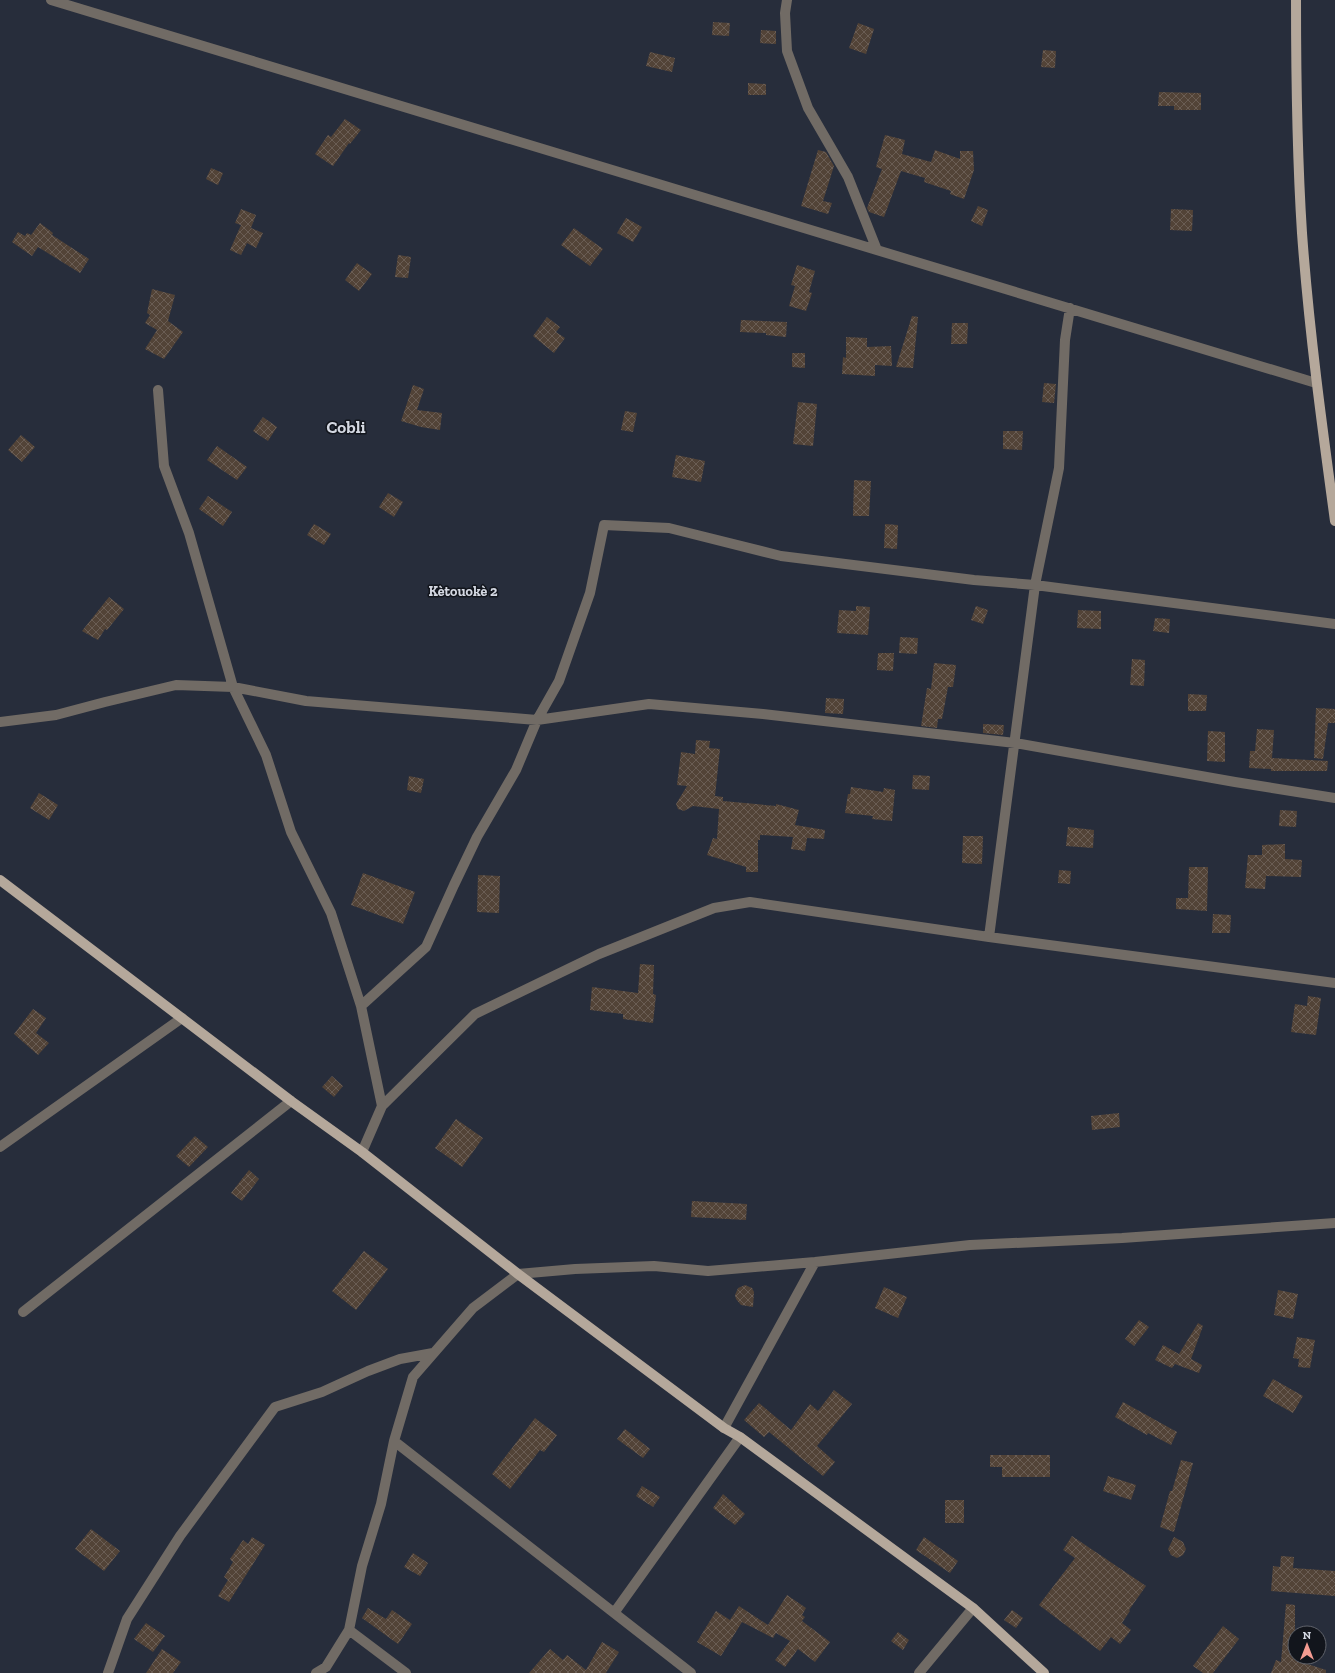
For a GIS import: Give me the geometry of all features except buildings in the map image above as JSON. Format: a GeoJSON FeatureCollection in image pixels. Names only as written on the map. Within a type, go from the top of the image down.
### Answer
{"type":"FeatureCollection","features":[{"type":"Feature","properties":{"kind":"main road"},"geometry":{"type":"LineString","coordinates":[[1296,0],[1296,93],[1302,234],[1316,383],[1335,522]]}},
{"type":"Feature","properties":{"kind":"main road"},"geometry":{"type":"LineString","coordinates":[[0,880],[291,1101],[362,1152],[518,1274],[724,1428],[740,1437],[973,1608],[1044,1673]]}},
{"type":"Feature","properties":{"kind":"street"},"geometry":{"type":"LineString","coordinates":[[51,0],[1316,383]]}},
{"type":"Feature","properties":{"kind":"street"},"geometry":{"type":"LineString","coordinates":[[787,0],[785,13],[787,51],[808,108],[848,177],[878,250]]}},
{"type":"Feature","properties":{"kind":"street"},"geometry":{"type":"LineString","coordinates":[[989,937],[1035,585],[1058,468],[1065,340],[1070,308]]}},
{"type":"Feature","properties":{"kind":"street"},"geometry":{"type":"LineString","coordinates":[[158,390],[164,466],[189,533],[233,687],[266,755],[291,832],[331,913],[361,1006],[382,1106]]}},
{"type":"Feature","properties":{"kind":"street"},"geometry":{"type":"LineString","coordinates":[[361,1006],[426,947],[477,837],[516,770],[537,720],[559,681],[590,593],[604,525],[669,528],[781,556],[974,580],[1035,585],[1335,624]]}},
{"type":"Feature","properties":{"kind":"street"},"geometry":{"type":"LineString","coordinates":[[0,722],[56,715],[176,685],[233,687],[306,701],[537,720],[650,704],[771,715],[1015,743],[1335,798]]}},
{"type":"Feature","properties":{"kind":"street"},"geometry":{"type":"LineString","coordinates":[[362,1152],[382,1106],[475,1014],[599,954],[714,908],[750,902],[989,937],[1335,983]]}},
{"type":"Feature","properties":{"kind":"street"},"geometry":{"type":"LineString","coordinates":[[0,1147],[182,1018]]}},
{"type":"Feature","properties":{"kind":"street"},"geometry":{"type":"LineString","coordinates":[[23,1312],[291,1101]]}},
{"type":"Feature","properties":{"kind":"street"},"geometry":{"type":"LineString","coordinates":[[316,1673],[326,1667],[349,1630],[362,1566],[380,1504],[394,1441],[413,1377],[473,1308],[518,1274],[575,1269],[654,1266],[708,1271],[816,1262],[970,1245],[1122,1238],[1335,1223]]}},
{"type":"Feature","properties":{"kind":"street"},"geometry":{"type":"LineString","coordinates":[[724,1428],[816,1262]]}},
{"type":"Feature","properties":{"kind":"street"},"geometry":{"type":"LineString","coordinates":[[108,1673],[127,1619],[180,1536],[275,1407],[322,1392],[368,1371],[400,1359],[433,1354]]}},
{"type":"Feature","properties":{"kind":"street"},"geometry":{"type":"LineString","coordinates":[[614,1613],[740,1437]]}},
{"type":"Feature","properties":{"kind":"street"},"geometry":{"type":"LineString","coordinates":[[394,1441],[691,1673]]}},
{"type":"Feature","properties":{"kind":"street"},"geometry":{"type":"LineString","coordinates":[[919,1673],[973,1608]]}},
{"type":"Feature","properties":{"kind":"street"},"geometry":{"type":"LineString","coordinates":[[349,1630],[406,1673]]}},
{"type":"Feature","properties":{"kind":"district","name":"Cobli"},"geometry":{"type":"Point","coordinates":[346,427]}},
{"type":"Feature","properties":{"kind":"district","name":"Kètouokè 2"},"geometry":{"type":"Point","coordinates":[463,591]}}]}
